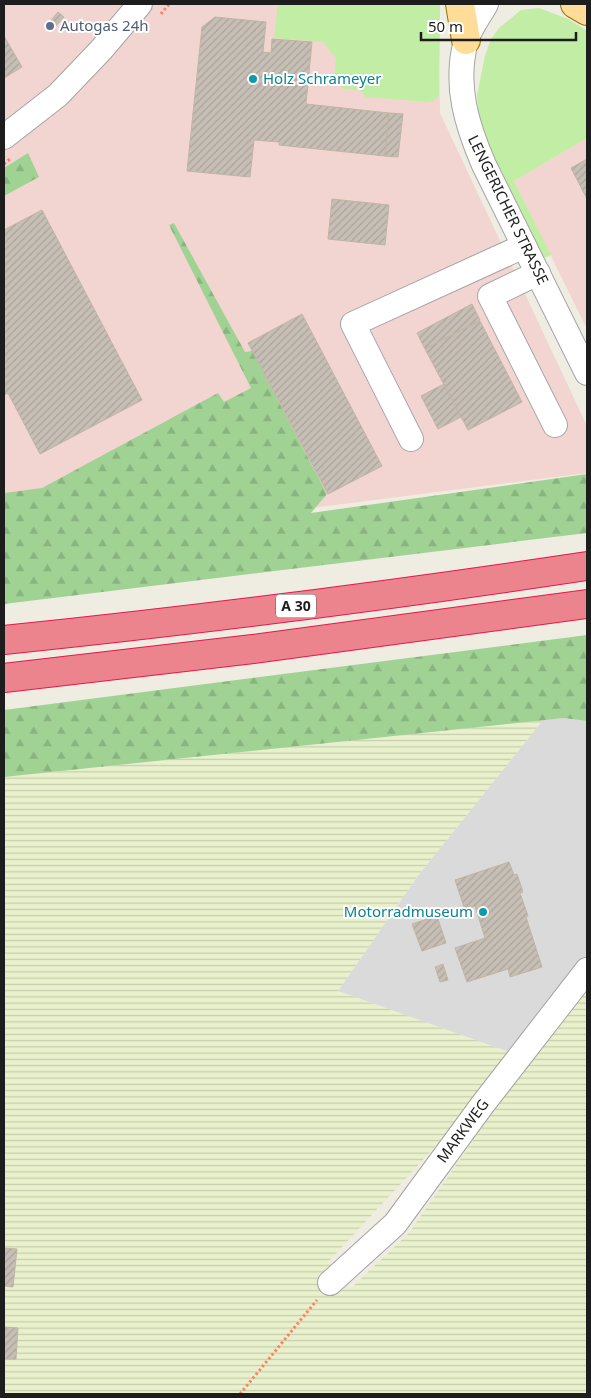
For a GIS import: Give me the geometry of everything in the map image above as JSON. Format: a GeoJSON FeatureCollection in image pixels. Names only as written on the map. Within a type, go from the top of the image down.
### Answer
{"type":"FeatureCollection","features":[{"type":"Feature","properties":{"kind":"highway","name":"A 30"},"geometry":{"type":"LineString","coordinates":[[4,640],[113,629],[377,596],[587,566]]}},
{"type":"Feature","properties":{"kind":"highway"},"geometry":{"type":"LineString","coordinates":[[4,678],[263,648],[587,604]]}},
{"type":"Feature","properties":{"kind":"main road","name":"LENGERICHER STRASSE"},"geometry":{"type":"LineString","coordinates":[[460,4],[466,40]]}},
{"type":"Feature","properties":{"kind":"main road"},"geometry":{"type":"LineString","coordinates":[[575,4],[587,11]]}},
{"type":"Feature","properties":{"kind":"street"},"geometry":{"type":"LineString","coordinates":[[4,137],[58,95],[101,50],[140,4]]}},
{"type":"Feature","properties":{"kind":"street","name":"LENGERICHER STRASSE"},"geometry":{"type":"LineString","coordinates":[[486,4],[466,40],[463,58],[463,106],[471,134],[587,373]]}},
{"type":"Feature","properties":{"kind":"street"},"geometry":{"type":"LineString","coordinates":[[411,439],[353,324],[524,246]]}},
{"type":"Feature","properties":{"kind":"street"},"geometry":{"type":"LineString","coordinates":[[538,273],[490,296],[555,425]]}},
{"type":"Feature","properties":{"kind":"street","name":"MARKWEG"},"geometry":{"type":"LineString","coordinates":[[330,1283],[395,1224],[483,1104],[587,970]]}},
{"type":"Feature","properties":{"kind":"path"},"geometry":{"type":"LineString","coordinates":[[240,1394],[330,1283]]}},
{"type":"Feature","properties":{"kind":"shaded area"},"geometry":{"type":"Polygon","coordinates":[[[4,4],[440,4],[440,113],[587,426],[587,473],[4,547],[4,4]]]}},
{"type":"Feature","properties":{"kind":"shaded area"},"geometry":{"type":"Polygon","coordinates":[[[587,138],[587,329],[514,181],[587,138]]]}},
{"type":"Feature","properties":{"kind":"shaded area"},"geometry":{"type":"Polygon","coordinates":[[[564,718],[587,721],[587,957],[509,1052],[338,991],[417,877],[543,720],[564,718]]]}},
{"type":"Feature","properties":{"kind":"green space"},"geometry":{"type":"Polygon","coordinates":[[[278,4],[440,4],[439,94],[435,100],[427,102],[366,97],[360,90],[343,89],[334,78],[336,58],[323,42],[274,38],[278,4]]]}},
{"type":"Feature","properties":{"kind":"green space"},"geometry":{"type":"Polygon","coordinates":[[[539,8],[568,19],[587,31],[587,138],[514,181],[551,255],[544,258],[495,166],[479,118],[477,95],[485,56],[491,39],[499,28],[521,10],[539,8]]]}},
{"type":"Feature","properties":{"kind":"green space"},"geometry":{"type":"Polygon","coordinates":[[[28,153],[39,177],[4,196],[4,168],[28,153]]]}},
{"type":"Feature","properties":{"kind":"green space"},"geometry":{"type":"Polygon","coordinates":[[[174,223],[245,352],[252,351],[327,494],[311,513],[587,474],[587,533],[4,604],[4,493],[42,488],[218,393],[224,402],[251,388],[169,225],[174,223]]]}},
{"type":"Feature","properties":{"kind":"green space"},"geometry":{"type":"Polygon","coordinates":[[[587,635],[587,721],[564,718],[4,777],[4,710],[587,635]]]}},
{"type":"Feature","properties":{"kind":"green space"},"geometry":{"type":"Polygon","coordinates":[[[543,720],[417,877],[338,991],[509,1052],[473,1106],[328,1262],[350,1289],[409,1233],[530,1058],[587,988],[587,1394],[4,1394],[4,777],[543,720]]]}},
{"type":"Feature","properties":{"kind":"building"},"geometry":{"type":"Polygon","coordinates":[[[58,12],[64,17],[51,31],[46,26],[58,12]]]}},
{"type":"Feature","properties":{"kind":"building","name":"Holz Schrameyer"},"geometry":{"type":"Polygon","coordinates":[[[215,17],[266,22],[263,52],[271,53],[272,39],[312,42],[306,104],[389,113],[385,156],[279,145],[279,142],[254,140],[250,177],[187,171],[202,27],[215,17]]]}},
{"type":"Feature","properties":{"kind":"building"},"geometry":{"type":"Polygon","coordinates":[[[4,36],[15,55],[4,62],[4,36]]]}},
{"type":"Feature","properties":{"kind":"building"},"geometry":{"type":"Polygon","coordinates":[[[15,55],[22,67],[4,78],[4,62],[15,55]]]}},
{"type":"Feature","properties":{"kind":"building"},"geometry":{"type":"Polygon","coordinates":[[[389,113],[403,114],[398,157],[385,156],[389,113]]]}},
{"type":"Feature","properties":{"kind":"building"},"geometry":{"type":"Polygon","coordinates":[[[587,159],[587,199],[571,168],[587,159]]]}},
{"type":"Feature","properties":{"kind":"building"},"geometry":{"type":"Polygon","coordinates":[[[332,199],[389,205],[385,245],[328,239],[332,199]]]}},
{"type":"Feature","properties":{"kind":"building"},"geometry":{"type":"Polygon","coordinates":[[[42,210],[142,400],[40,454],[8,393],[4,395],[4,230],[42,210]]]}},
{"type":"Feature","properties":{"kind":"building"},"geometry":{"type":"Polygon","coordinates":[[[472,304],[480,320],[425,349],[417,333],[472,304]]]}},
{"type":"Feature","properties":{"kind":"building"},"geometry":{"type":"Polygon","coordinates":[[[302,314],[382,466],[328,494],[248,343],[302,314]]]}},
{"type":"Feature","properties":{"kind":"building"},"geometry":{"type":"Polygon","coordinates":[[[480,321],[522,402],[468,430],[425,349],[480,321]]]}},
{"type":"Feature","properties":{"kind":"building"},"geometry":{"type":"Polygon","coordinates":[[[444,384],[461,417],[438,429],[421,396],[444,384]]]}},
{"type":"Feature","properties":{"kind":"building"},"geometry":{"type":"Polygon","coordinates":[[[509,862],[514,875],[517,874],[523,892],[520,893],[528,916],[526,917],[542,967],[510,977],[508,969],[467,982],[455,948],[485,938],[475,906],[465,910],[455,880],[509,862]]]}},
{"type":"Feature","properties":{"kind":"building"},"geometry":{"type":"Polygon","coordinates":[[[437,916],[446,943],[422,951],[412,924],[437,916]]]}},
{"type":"Feature","properties":{"kind":"building"},"geometry":{"type":"Polygon","coordinates":[[[443,964],[448,980],[440,982],[435,967],[443,964]]]}},
{"type":"Feature","properties":{"kind":"building"},"geometry":{"type":"Polygon","coordinates":[[[4,1248],[17,1249],[13,1287],[4,1286],[4,1248]]]}},
{"type":"Feature","properties":{"kind":"building"},"geometry":{"type":"Polygon","coordinates":[[[4,1327],[18,1328],[16,1359],[4,1359],[4,1327]]]}},
{"type":"Feature","properties":{"kind":"place","name":"Autogas 24h"},"geometry":{"type":"Point","coordinates":[50,26]}},
{"type":"Feature","properties":{"kind":"place","name":"Holz Schrameyer"},"geometry":{"type":"Point","coordinates":[253,79]}},
{"type":"Feature","properties":{"kind":"place","name":"Motorradmuseum"},"geometry":{"type":"Point","coordinates":[483,912]}}]}
